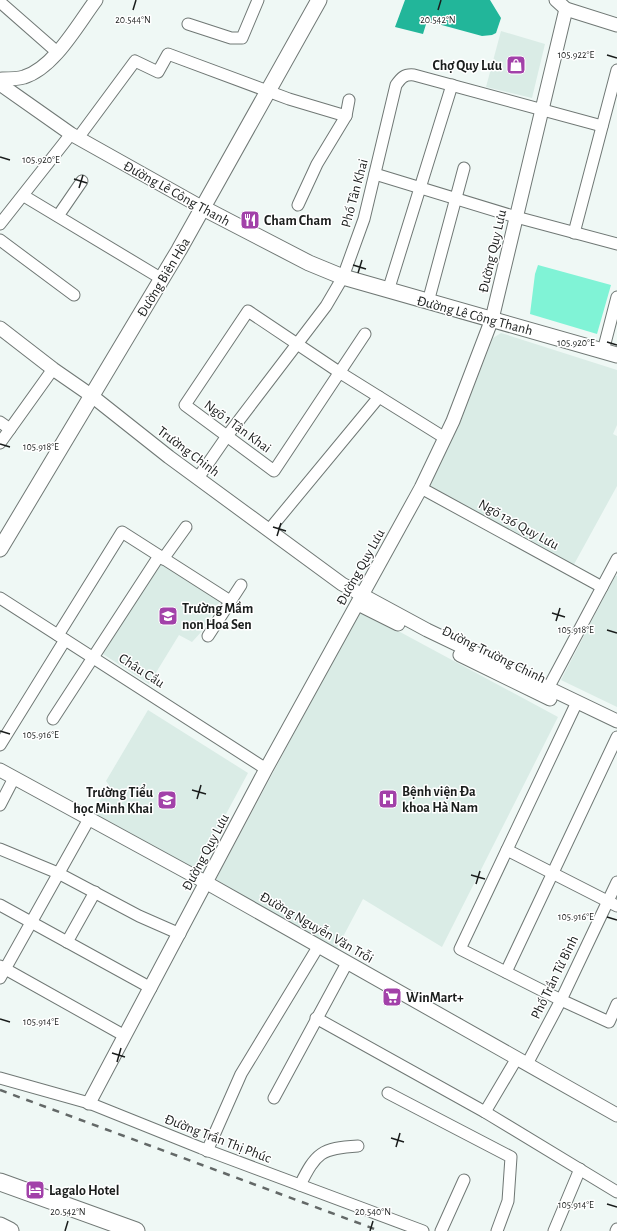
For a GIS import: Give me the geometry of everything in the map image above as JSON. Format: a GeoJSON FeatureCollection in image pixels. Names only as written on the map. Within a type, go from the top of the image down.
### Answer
{"type":"FeatureCollection","features":[{"type":"Feature","properties":{"kind":"main road","name":"Đường Biên Hòa"},"geometry":{"type":"LineString","coordinates":[[0,549],[162,279],[319,0]]}},
{"type":"Feature","properties":{"kind":"main road","name":"Đường Lê Công Thanh"},"geometry":{"type":"LineString","coordinates":[[203,208],[309,263],[343,277],[610,353]]}},
{"type":"Feature","properties":{"kind":"main road"},"geometry":{"type":"LineString","coordinates":[[0,1182],[136,1231]]}},
{"type":"Feature","properties":{"kind":"main road"},"geometry":{"type":"LineString","coordinates":[[0,1226],[10,1231]]}},
{"type":"Feature","properties":{"kind":"street"},"geometry":{"type":"LineString","coordinates":[[1,77],[24,77],[39,70],[57,52],[96,0]]}},
{"type":"Feature","properties":{"kind":"street"},"geometry":{"type":"LineString","coordinates":[[188,24],[231,38],[242,38],[258,0]]}},
{"type":"Feature","properties":{"kind":"street"},"geometry":{"type":"LineString","coordinates":[[556,0],[566,9],[617,24]]}},
{"type":"Feature","properties":{"kind":"street"},"geometry":{"type":"LineString","coordinates":[[0,2],[57,52]]}},
{"type":"Feature","properties":{"kind":"street","name":"Đường Quy Lưu"},"geometry":{"type":"LineString","coordinates":[[89,1103],[180,934],[266,769],[422,488],[446,438],[492,320],[566,9]]}},
{"type":"Feature","properties":{"kind":"street"},"geometry":{"type":"LineString","coordinates":[[1,222],[75,136],[134,61],[158,72],[168,54],[289,99],[346,116]]}},
{"type":"Feature","properties":{"kind":"street"},"geometry":{"type":"LineString","coordinates":[[574,232],[617,70]]}},
{"type":"Feature","properties":{"kind":"street","name":"Phố Tân Khai"},"geometry":{"type":"LineString","coordinates":[[198,478],[227,436],[326,306],[343,277],[364,219],[396,86],[402,77],[409,74],[414,75],[542,108],[602,126]]}},
{"type":"Feature","properties":{"kind":"street","name":"Đường Lê Công Thanh"},"geometry":{"type":"LineString","coordinates":[[1,77],[75,136],[203,208]]}},
{"type":"Feature","properties":{"kind":"street"},"geometry":{"type":"LineString","coordinates":[[388,291],[452,85]]}},
{"type":"Feature","properties":{"kind":"street"},"geometry":{"type":"LineString","coordinates":[[298,205],[317,164],[346,116],[349,100]]}},
{"type":"Feature","properties":{"kind":"street"},"geometry":{"type":"LineString","coordinates":[[428,302],[464,168]]}},
{"type":"Feature","properties":{"kind":"street"},"geometry":{"type":"LineString","coordinates":[[375,174],[516,217],[617,244]]}},
{"type":"Feature","properties":{"kind":"street"},"geometry":{"type":"LineString","coordinates":[[58,216],[82,181]]}},
{"type":"Feature","properties":{"kind":"street"},"geometry":{"type":"LineString","coordinates":[[24,196],[162,279]]}},
{"type":"Feature","properties":{"kind":"street"},"geometry":{"type":"LineString","coordinates":[[0,240],[74,295]]}},
{"type":"Feature","properties":{"kind":"street"},"geometry":{"type":"LineString","coordinates":[[610,353],[617,297]]}},
{"type":"Feature","properties":{"kind":"street","name":"Ngõ 1 Tân Khai"},"geometry":{"type":"LineString","coordinates":[[297,345],[248,311],[185,405],[274,471],[338,372]]}},
{"type":"Feature","properties":{"kind":"street","name":"Trường Chinh"},"geometry":{"type":"LineString","coordinates":[[0,328],[360,599]]}},
{"type":"Feature","properties":{"kind":"street"},"geometry":{"type":"LineString","coordinates":[[338,372],[364,334]]}},
{"type":"Feature","properties":{"kind":"street"},"geometry":{"type":"LineString","coordinates":[[297,345],[446,438]]}},
{"type":"Feature","properties":{"kind":"street"},"geometry":{"type":"LineString","coordinates":[[0,443],[53,369]]}},
{"type":"Feature","properties":{"kind":"street"},"geometry":{"type":"LineString","coordinates":[[269,530],[379,397]]}},
{"type":"Feature","properties":{"kind":"street"},"geometry":{"type":"LineString","coordinates":[[0,422],[10,429]]}},
{"type":"Feature","properties":{"kind":"street","name":"Ngõ 136 Quy Lưu"},"geometry":{"type":"LineString","coordinates":[[422,488],[602,587]]}},
{"type":"Feature","properties":{"kind":"street"},"geometry":{"type":"LineString","coordinates":[[53,719],[161,558],[186,527]]}},
{"type":"Feature","properties":{"kind":"street"},"geometry":{"type":"LineString","coordinates":[[0,745],[122,532],[230,601]]}},
{"type":"Feature","properties":{"kind":"street"},"geometry":{"type":"LineString","coordinates":[[546,692],[617,559]]}},
{"type":"Feature","properties":{"kind":"street"},"geometry":{"type":"LineString","coordinates":[[208,636],[241,585]]}},
{"type":"Feature","properties":{"kind":"street","name":"Châu Cầu"},"geometry":{"type":"LineString","coordinates":[[0,598],[266,769]]}},
{"type":"Feature","properties":{"kind":"street","name":"Đường Trường Chinh"},"geometry":{"type":"LineString","coordinates":[[360,599],[442,642],[575,706],[617,731]]}},
{"type":"Feature","properties":{"kind":"street"},"geometry":{"type":"LineString","coordinates":[[575,706],[460,949],[561,1000],[609,1022],[617,1004]]}},
{"type":"Feature","properties":{"kind":"street","name":"Đường Trường Chinh"},"geometry":{"type":"LineString","coordinates":[[575,706],[617,721]]}},
{"type":"Feature","properties":{"kind":"street"},"geometry":{"type":"LineString","coordinates":[[506,972],[554,874],[617,737]]}},
{"type":"Feature","properties":{"kind":"street","name":"Đường Nguyễn Văn Trỗi"},"geometry":{"type":"LineString","coordinates":[[0,770],[207,883],[617,1115]]}},
{"type":"Feature","properties":{"kind":"street"},"geometry":{"type":"LineString","coordinates":[[0,804],[14,778]]}},
{"type":"Feature","properties":{"kind":"street"},"geometry":{"type":"LineString","coordinates":[[89,819],[31,923],[2,971],[125,1036]]}},
{"type":"Feature","properties":{"kind":"street"},"geometry":{"type":"LineString","coordinates":[[0,849],[58,874],[139,916],[180,934]]}},
{"type":"Feature","properties":{"kind":"street"},"geometry":{"type":"LineString","coordinates":[[507,850],[613,904]]}},
{"type":"Feature","properties":{"kind":"street","name":"Phố Trần Tử Bình"},"geometry":{"type":"LineString","coordinates":[[485,1112],[522,1061],[561,1000],[613,904],[617,882]]}},
{"type":"Feature","properties":{"kind":"street"},"geometry":{"type":"LineString","coordinates":[[67,942],[95,892]]}},
{"type":"Feature","properties":{"kind":"street"},"geometry":{"type":"LineString","coordinates":[[0,905],[151,988]]}},
{"type":"Feature","properties":{"kind":"street"},"geometry":{"type":"LineString","coordinates":[[208,1151],[241,1074],[318,947]]}},
{"type":"Feature","properties":{"kind":"street"},"geometry":{"type":"LineString","coordinates":[[274,1098],[347,963]]}},
{"type":"Feature","properties":{"kind":"street"},"geometry":{"type":"LineString","coordinates":[[316,1018],[485,1112],[617,1192]]}},
{"type":"Feature","properties":{"kind":"street","name":"Đường Trần Thị Phúc"},"geometry":{"type":"LineString","coordinates":[[0,1078],[89,1103],[208,1151],[423,1231]]}},
{"type":"Feature","properties":{"kind":"street"},"geometry":{"type":"LineString","coordinates":[[388,1093],[511,1157],[508,1201],[496,1231]]}},
{"type":"Feature","properties":{"kind":"street"},"geometry":{"type":"LineString","coordinates":[[300,1185],[312,1160],[327,1150],[358,1146]]}},
{"type":"Feature","properties":{"kind":"street"},"geometry":{"type":"LineString","coordinates":[[554,1231],[580,1169]]}},
{"type":"Feature","properties":{"kind":"street"},"geometry":{"type":"LineString","coordinates":[[441,1231],[464,1180]]}},
{"type":"Feature","properties":{"kind":"shaded area"},"geometry":{"type":"Polygon","coordinates":[[[405,0],[490,0],[501,18],[496,33],[492,35],[482,36],[427,21],[423,34],[395,27],[405,0]]]}},
{"type":"Feature","properties":{"kind":"shaded area","name":"Chợ Quy Lưu"},"geometry":{"type":"Polygon","coordinates":[[[501,31],[545,44],[532,98],[486,87],[501,31]]]}},
{"type":"Feature","properties":{"kind":"shaded area"},"geometry":{"type":"Polygon","coordinates":[[[538,265],[611,285],[597,334],[530,314],[535,274],[538,265]]]}},
{"type":"Feature","properties":{"kind":"shaded area"},"geometry":{"type":"Polygon","coordinates":[[[501,333],[617,370],[617,425],[613,434],[617,436],[617,486],[572,568],[427,485],[458,427],[493,338],[501,333]]]}},
{"type":"Feature","properties":{"kind":"shaded area","name":"Trường Mầm non Hoa Sen"},"geometry":{"type":"Polygon","coordinates":[[[161,563],[220,601],[202,631],[192,642],[179,635],[149,684],[103,654],[153,567],[161,563]]]}},
{"type":"Feature","properties":{"kind":"shaded area"},"geometry":{"type":"Polygon","coordinates":[[[615,576],[617,576],[617,707],[561,680],[615,576]]]}},
{"type":"Feature","properties":{"kind":"shaded area","name":"Bệnh viện Đa khoa Hà Nam"},"geometry":{"type":"Polygon","coordinates":[[[363,612],[558,717],[442,947],[363,899],[337,948],[215,881],[357,616],[363,612]]]}},
{"type":"Feature","properties":{"kind":"shaded area","name":"Trường Tiểu học Minh Khai"},"geometry":{"type":"Polygon","coordinates":[[[148,710],[248,773],[196,870],[92,814],[109,785],[106,781],[148,710]]]}},
{"type":"Feature","properties":{"kind":"railway"},"geometry":{"type":"LineString","coordinates":[[0,1090],[380,1231]]}},
{"type":"Feature","properties":{"kind":"place","name":"Chợ Quy Lưu"},"geometry":{"type":"Point","coordinates":[516,65]}},
{"type":"Feature","properties":{"kind":"place","name":"Cham Cham"},"geometry":{"type":"Point","coordinates":[250,220]}},
{"type":"Feature","properties":{"kind":"place","name":"Trường Mầm non Hoa Sen"},"geometry":{"type":"Point","coordinates":[168,616]}},
{"type":"Feature","properties":{"kind":"place","name":"Bệnh viện Đa khoa Hà Nam"},"geometry":{"type":"Point","coordinates":[388,799]}},
{"type":"Feature","properties":{"kind":"place","name":"Trường Tiểu học Minh Khai"},"geometry":{"type":"Point","coordinates":[167,800]}},
{"type":"Feature","properties":{"kind":"place","name":"WinMart+"},"geometry":{"type":"Point","coordinates":[392,997]}},
{"type":"Feature","properties":{"kind":"place","name":"Lagalo Hotel"},"geometry":{"type":"Point","coordinates":[35,1190]}}]}
